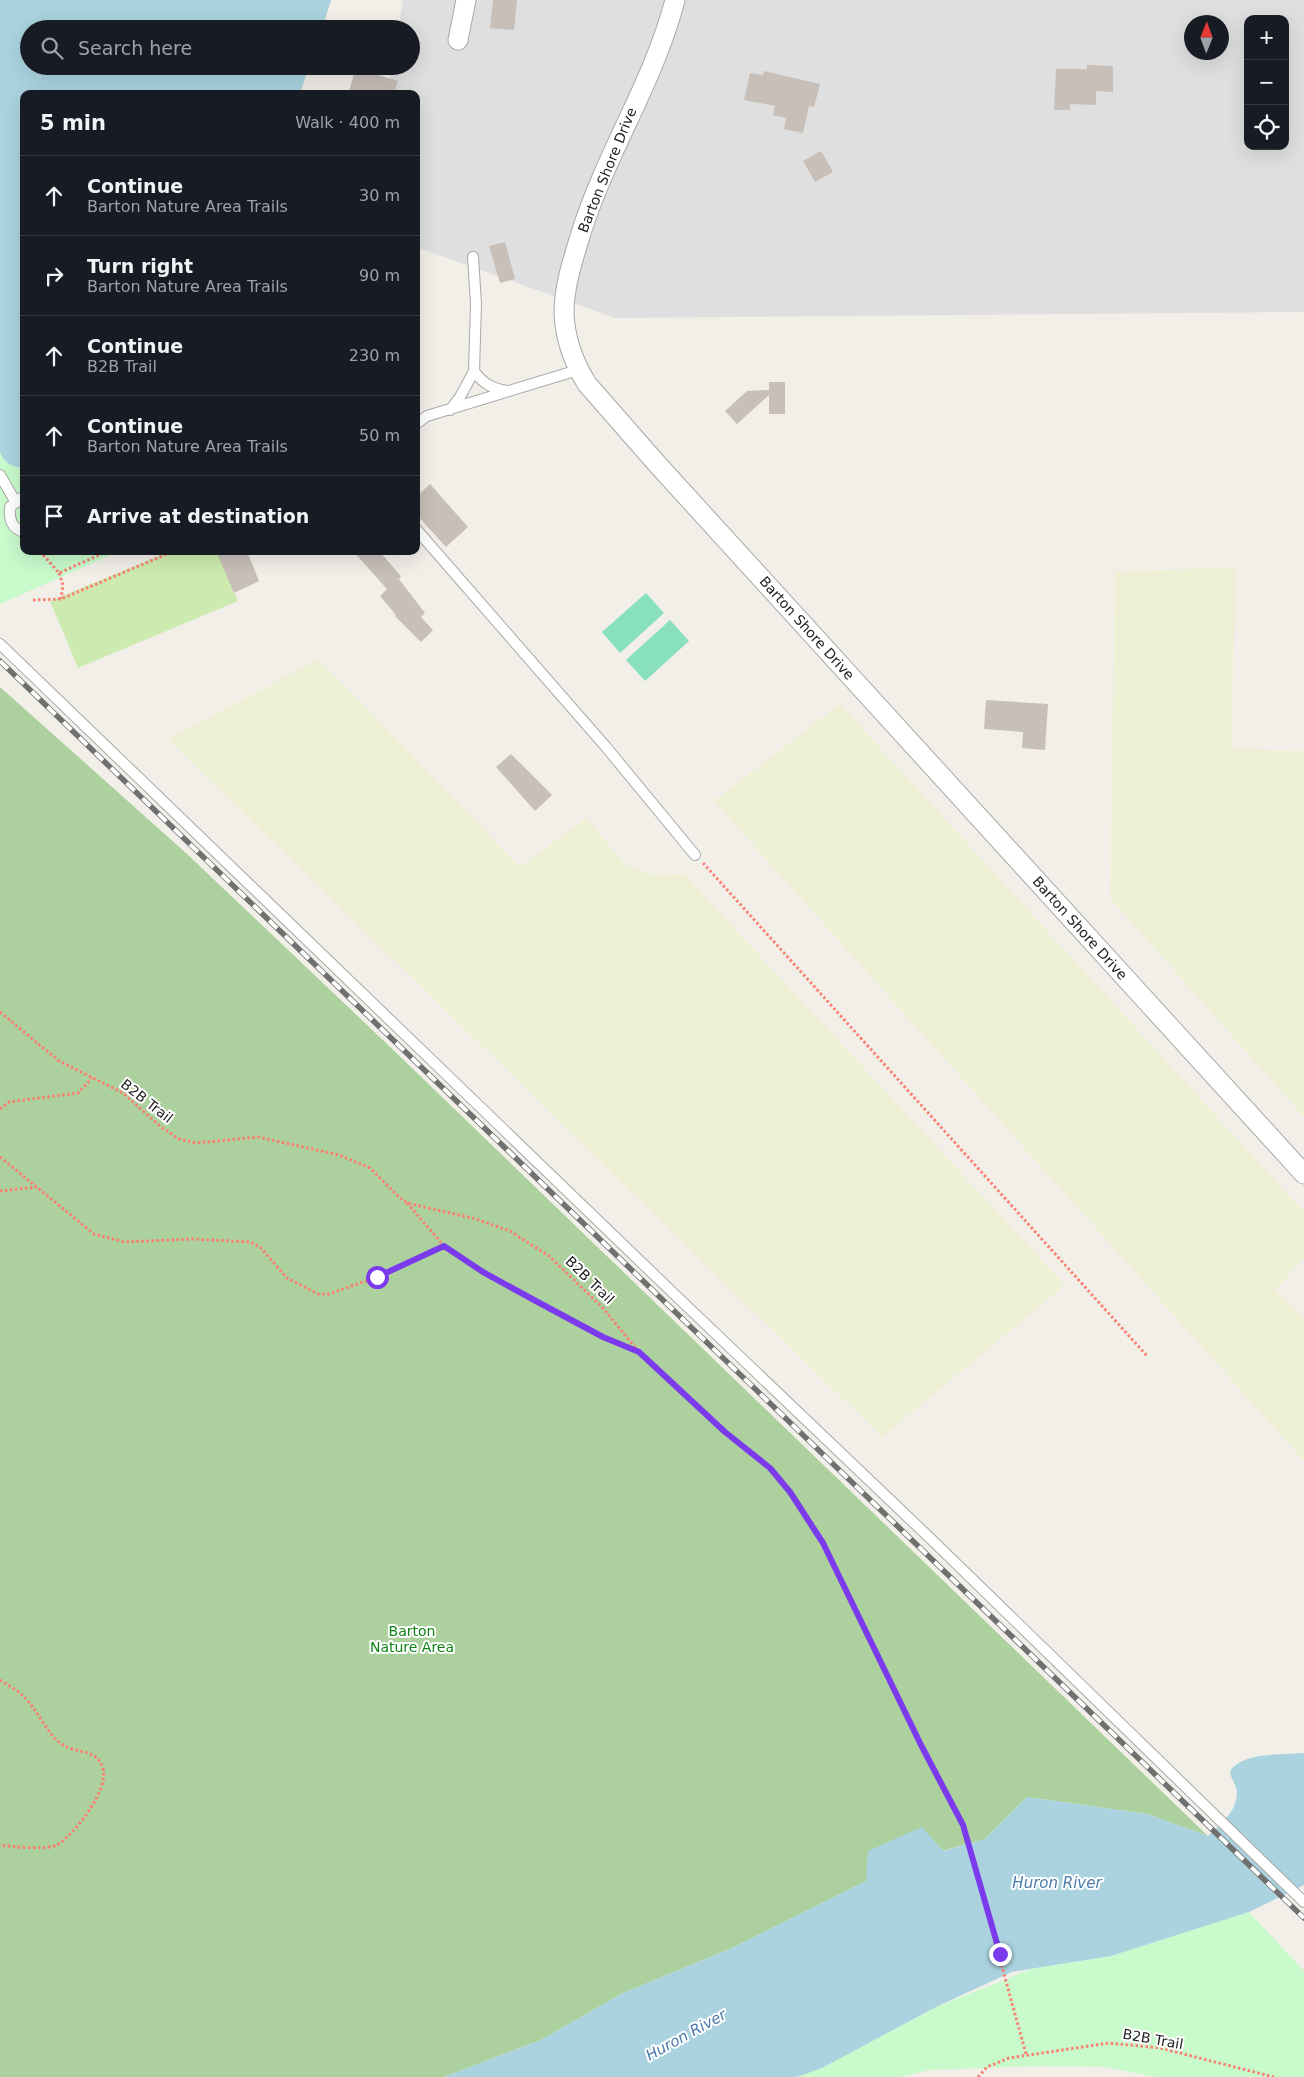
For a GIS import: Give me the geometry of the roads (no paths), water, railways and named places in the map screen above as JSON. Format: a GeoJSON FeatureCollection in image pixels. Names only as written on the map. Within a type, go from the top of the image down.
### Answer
{"type":"FeatureCollection","features":[{"type":"Feature","properties":{"kind":"street"},"geometry":{"type":"LineString","coordinates":[[458,40],[466,0]]}},
{"type":"Feature","properties":{"kind":"street","name":"Barton Shore Drive"},"geometry":{"type":"LineString","coordinates":[[675,0],[654,60],[584,221],[572,262],[564,315],[568,341],[578,370],[587,384],[658,465],[1304,1174]]}},
{"type":"Feature","properties":{"kind":"lane"},"geometry":{"type":"LineString","coordinates":[[450,410],[474,372],[476,304],[473,257]]}},
{"type":"Feature","properties":{"kind":"lane"},"geometry":{"type":"LineString","coordinates":[[420,418],[578,370]]}},
{"type":"Feature","properties":{"kind":"lane"},"geometry":{"type":"LineString","coordinates":[[474,372],[486,384],[497,389],[509,391]]}},
{"type":"Feature","properties":{"kind":"lane"},"geometry":{"type":"LineString","coordinates":[[420,421],[427,416]]}},
{"type":"Feature","properties":{"kind":"lane"},"geometry":{"type":"LineString","coordinates":[[0,474],[20,498],[10,506],[10,519],[17,530],[20,531]]}},
{"type":"Feature","properties":{"kind":"lane"},"geometry":{"type":"LineString","coordinates":[[420,534],[606,746],[695,855]]}},
{"type":"Feature","properties":{"kind":"lane"},"geometry":{"type":"LineString","coordinates":[[0,644],[678,1298],[926,1534],[1301,1898]]}},
{"type":"Feature","properties":{"kind":"water"},"geometry":{"type":"Polygon","coordinates":[[[0,0],[331,0],[325,20],[20,20],[20,75],[306,75],[301,90],[20,90],[20,468],[9,464],[0,452],[0,0]]]}},
{"type":"Feature","properties":{"kind":"water","name":"Huron River"},"geometry":{"type":"Polygon","coordinates":[[[1304,1753],[1304,1885],[1249,1912],[1111,1956],[1012,1972],[938,2006],[822,2068],[797,2077],[444,2077],[541,2040],[623,1993],[730,1949],[866,1881],[868,1851],[922,1827],[943,1851],[985,1839],[1027,1797],[1147,1814],[1208,1836],[1229,1815],[1236,1802],[1236,1787],[1230,1772],[1235,1766],[1252,1758],[1304,1753]]]}},
{"type":"Feature","properties":{"kind":"railway"},"geometry":{"type":"LineString","coordinates":[[0,661],[1304,1918]]}},
{"type":"Feature","properties":{"kind":"park label","name":"Barton Nature Area"},"geometry":{"type":"Point","coordinates":[412,1639]}}]}
